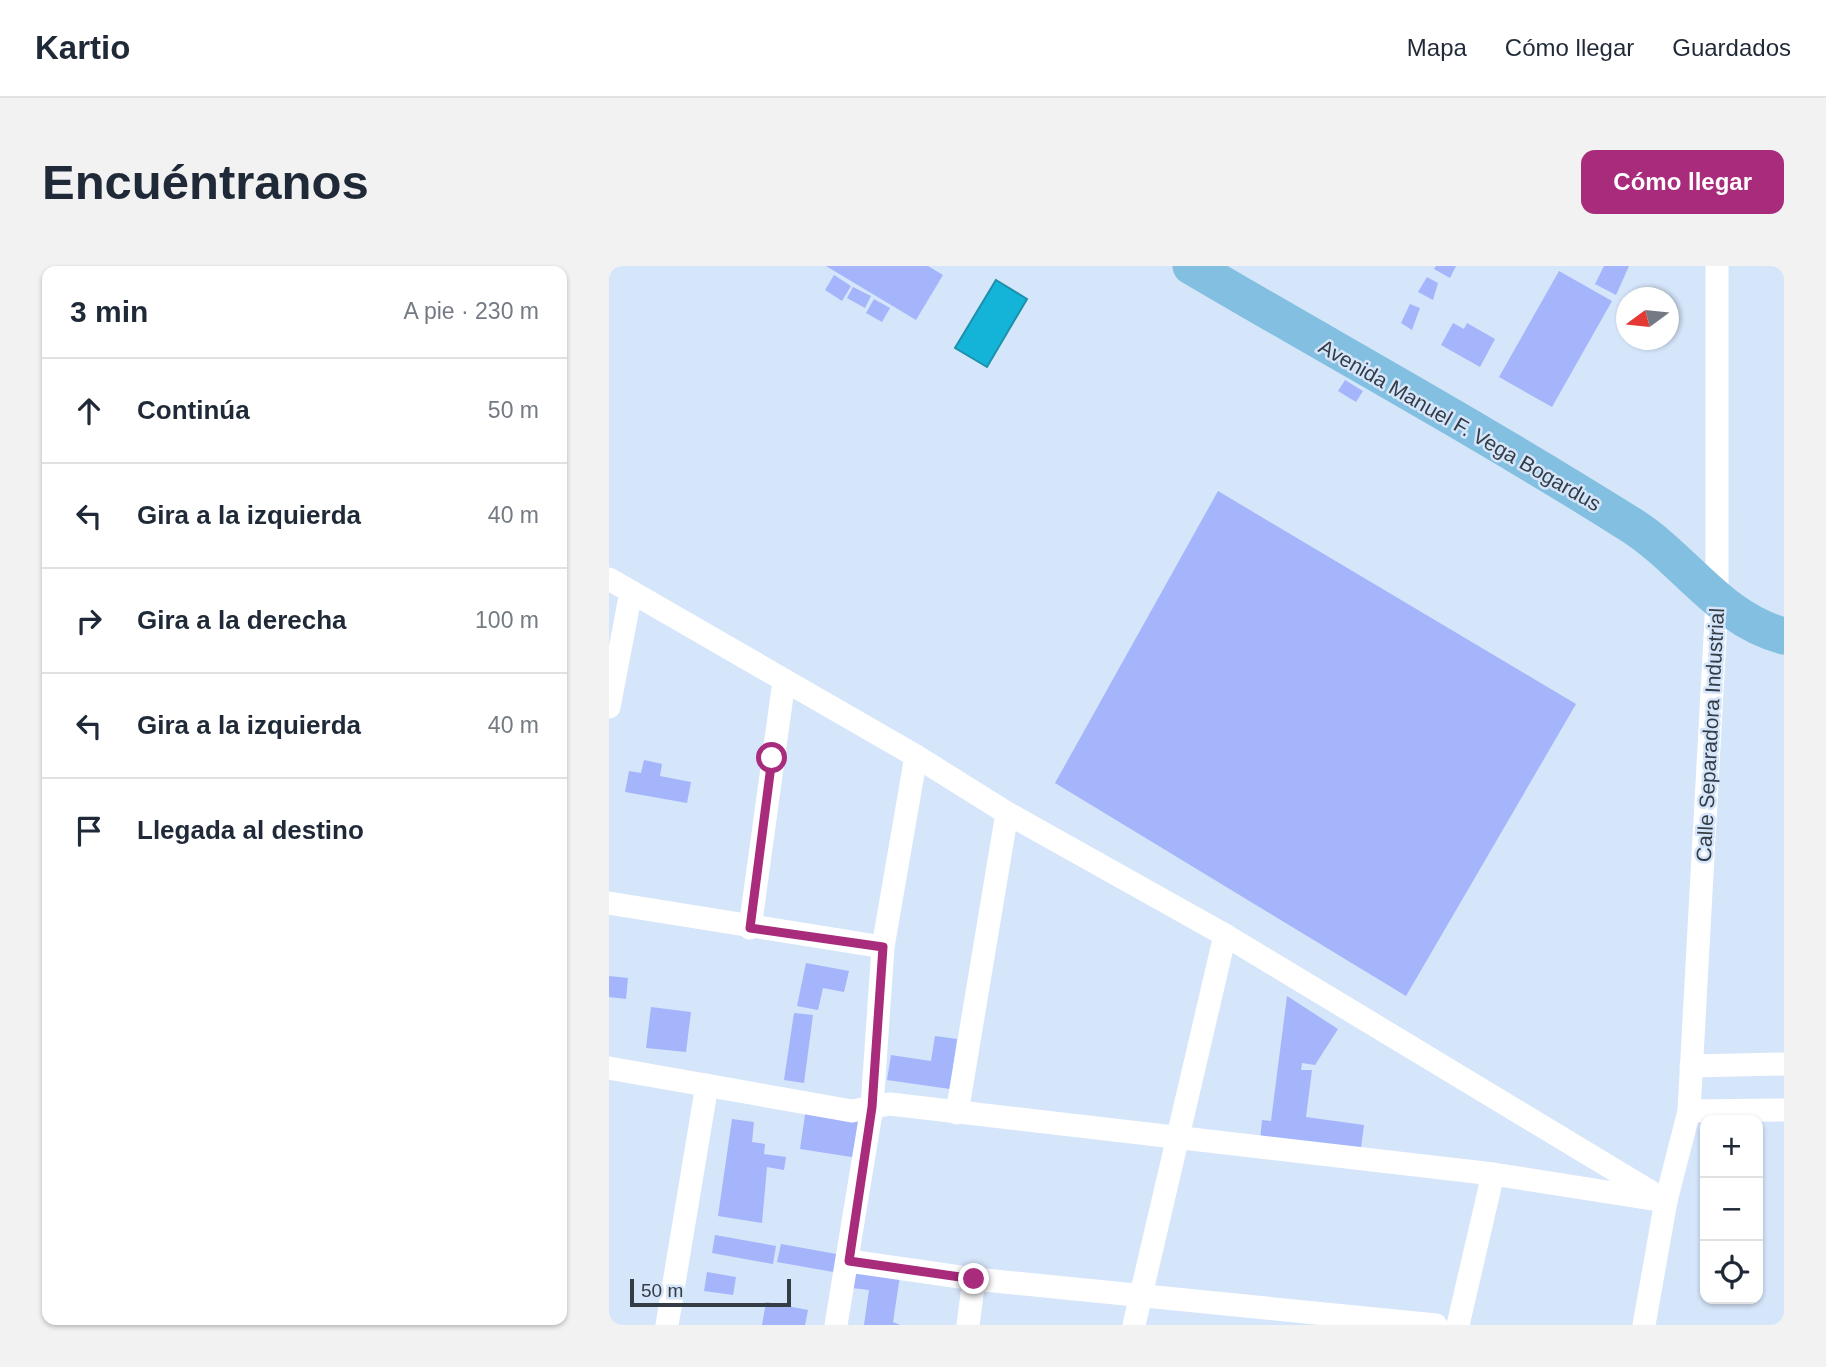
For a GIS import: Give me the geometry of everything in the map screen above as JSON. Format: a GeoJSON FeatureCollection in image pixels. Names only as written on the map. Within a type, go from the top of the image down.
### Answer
{"type":"FeatureCollection","features":[{"type":"Feature","properties":{"kind":"main road","name":"Avenida Manuel F. Vega Bogardus"},"geometry":{"type":"LineString","coordinates":[[1191,266],[1634,527],[1717,601],[1761,630],[1784,636]]}},
{"type":"Feature","properties":{"kind":"street","name":"Calle Separadora Industrial"},"geometry":{"type":"LineString","coordinates":[[1644,1325],[1666,1201],[1689,1111],[1717,601],[1717,266]]}},
{"type":"Feature","properties":{"kind":"street"},"geometry":{"type":"LineString","coordinates":[[609,579],[916,755],[1007,813],[1225,935],[1666,1201]]}},
{"type":"Feature","properties":{"kind":"street"},"geometry":{"type":"LineString","coordinates":[[609,707],[631,592]]}},
{"type":"Feature","properties":{"kind":"street"},"geometry":{"type":"LineString","coordinates":[[750,928],[784,681]]}},
{"type":"Feature","properties":{"kind":"street"},"geometry":{"type":"LineString","coordinates":[[836,1325],[849,1261],[872,1107],[883,947],[916,755]]}},
{"type":"Feature","properties":{"kind":"street"},"geometry":{"type":"LineString","coordinates":[[957,1113],[1007,813]]}},
{"type":"Feature","properties":{"kind":"street"},"geometry":{"type":"LineString","coordinates":[[609,903],[750,928],[883,947]]}},
{"type":"Feature","properties":{"kind":"street"},"geometry":{"type":"LineString","coordinates":[[1134,1325],[1225,935]]}},
{"type":"Feature","properties":{"kind":"street"},"geometry":{"type":"LineString","coordinates":[[1691,1066],[1784,1064]]}},
{"type":"Feature","properties":{"kind":"street"},"geometry":{"type":"LineString","coordinates":[[609,1068],[852,1111],[890,1104],[1493,1174],[1666,1201]]}},
{"type":"Feature","properties":{"kind":"street"},"geometry":{"type":"LineString","coordinates":[[667,1325],[708,1085]]}},
{"type":"Feature","properties":{"kind":"street"},"geometry":{"type":"LineString","coordinates":[[1689,1111],[1784,1110]]}},
{"type":"Feature","properties":{"kind":"street"},"geometry":{"type":"LineString","coordinates":[[1458,1325],[1493,1174]]}},
{"type":"Feature","properties":{"kind":"street"},"geometry":{"type":"LineString","coordinates":[[849,1261],[974,1279],[1436,1325]]}},
{"type":"Feature","properties":{"kind":"street"},"geometry":{"type":"LineString","coordinates":[[968,1325],[974,1279]]}},
{"type":"Feature","properties":{"kind":"water"},"geometry":{"type":"Polygon","coordinates":[[[996,280],[1027,299],[987,367],[955,348],[996,280]]]}},
{"type":"Feature","properties":{"kind":"building"},"geometry":{"type":"Polygon","coordinates":[[[826,266],[928,266],[943,275],[916,320],[826,266]]]}},
{"type":"Feature","properties":{"kind":"building"},"geometry":{"type":"Polygon","coordinates":[[[1436,266],[1456,266],[1450,278],[1434,269],[1436,266]]]}},
{"type":"Feature","properties":{"kind":"building"},"geometry":{"type":"Polygon","coordinates":[[[1604,266],[1629,266],[1620,287],[1616,287],[1616,295],[1595,284],[1604,266]]]}},
{"type":"Feature","properties":{"kind":"building"},"geometry":{"type":"Polygon","coordinates":[[[1559,271],[1612,301],[1552,407],[1499,377],[1559,271]]]}},
{"type":"Feature","properties":{"kind":"building"},"geometry":{"type":"Polygon","coordinates":[[[834,275],[851,286],[842,301],[825,290],[834,275]]]}},
{"type":"Feature","properties":{"kind":"building"},"geometry":{"type":"Polygon","coordinates":[[[1427,277],[1438,283],[1433,300],[1418,292],[1427,277]]]}},
{"type":"Feature","properties":{"kind":"building"},"geometry":{"type":"Polygon","coordinates":[[[853,287],[871,296],[865,308],[847,298],[853,287]]]}},
{"type":"Feature","properties":{"kind":"building"},"geometry":{"type":"Polygon","coordinates":[[[874,299],[890,308],[882,322],[866,313],[874,299]]]}},
{"type":"Feature","properties":{"kind":"building"},"geometry":{"type":"Polygon","coordinates":[[[1410,304],[1420,308],[1412,330],[1401,323],[1410,304]]]}},
{"type":"Feature","properties":{"kind":"building"},"geometry":{"type":"Polygon","coordinates":[[[1453,323],[1464,329],[1467,323],[1495,339],[1480,367],[1441,345],[1453,323]]]}},
{"type":"Feature","properties":{"kind":"building"},"geometry":{"type":"Polygon","coordinates":[[[1345,380],[1363,391],[1356,402],[1338,391],[1345,380]]]}},
{"type":"Feature","properties":{"kind":"building"},"geometry":{"type":"Polygon","coordinates":[[[1218,491],[1576,704],[1406,996],[1055,783],[1218,491]]]}},
{"type":"Feature","properties":{"kind":"building"},"geometry":{"type":"Polygon","coordinates":[[[644,760],[662,764],[660,776],[691,782],[687,803],[625,792],[629,771],[641,773],[644,760]]]}},
{"type":"Feature","properties":{"kind":"building"},"geometry":{"type":"Polygon","coordinates":[[[806,963],[849,971],[844,992],[823,988],[818,1010],[797,1006],[806,963]]]}},
{"type":"Feature","properties":{"kind":"building"},"geometry":{"type":"Polygon","coordinates":[[[609,976],[628,978],[626,999],[609,997],[609,976]]]}},
{"type":"Feature","properties":{"kind":"building"},"geometry":{"type":"Polygon","coordinates":[[[1287,996],[1338,1029],[1315,1065],[1302,1063],[1301,1070],[1312,1070],[1306,1117],[1364,1125],[1360,1155],[1260,1141],[1262,1120],[1271,1121],[1287,996]]]}},
{"type":"Feature","properties":{"kind":"building"},"geometry":{"type":"Polygon","coordinates":[[[651,1007],[691,1012],[686,1052],[646,1048],[651,1007]]]}},
{"type":"Feature","properties":{"kind":"building"},"geometry":{"type":"Polygon","coordinates":[[[794,1013],[813,1015],[804,1083],[784,1080],[794,1013]]]}},
{"type":"Feature","properties":{"kind":"building"},"geometry":{"type":"Polygon","coordinates":[[[935,1036],[957,1039],[950,1089],[887,1080],[891,1055],[931,1061],[935,1036]]]}},
{"type":"Feature","properties":{"kind":"building"},"geometry":{"type":"Polygon","coordinates":[[[806,1108],[864,1117],[858,1158],[800,1149],[806,1108]]]}},
{"type":"Feature","properties":{"kind":"building"},"geometry":{"type":"Polygon","coordinates":[[[732,1119],[754,1122],[752,1142],[765,1144],[764,1154],[786,1157],[784,1170],[767,1167],[762,1223],[718,1216],[732,1119]]]}},
{"type":"Feature","properties":{"kind":"building"},"geometry":{"type":"Polygon","coordinates":[[[715,1235],[776,1246],[773,1264],[712,1253],[715,1235]]]}},
{"type":"Feature","properties":{"kind":"building"},"geometry":{"type":"Polygon","coordinates":[[[781,1244],[842,1255],[839,1273],[777,1262],[781,1244]]]}},
{"type":"Feature","properties":{"kind":"building"},"geometry":{"type":"Polygon","coordinates":[[[854,1269],[900,1276],[893,1322],[900,1325],[864,1325],[869,1290],[852,1288],[854,1269]]]}},
{"type":"Feature","properties":{"kind":"building"},"geometry":{"type":"Polygon","coordinates":[[[707,1272],[736,1277],[733,1295],[704,1291],[707,1272]]]}},
{"type":"Feature","properties":{"kind":"building"},"geometry":{"type":"Polygon","coordinates":[[[766,1302],[808,1310],[805,1325],[762,1325],[766,1302]]]}},
{"type":"Feature","properties":{"kind":"route"},"geometry":{"type":"LineString","coordinates":[[772,758],[750,928],[883,947],[872,1107],[849,1261],[974,1279]]}}]}
